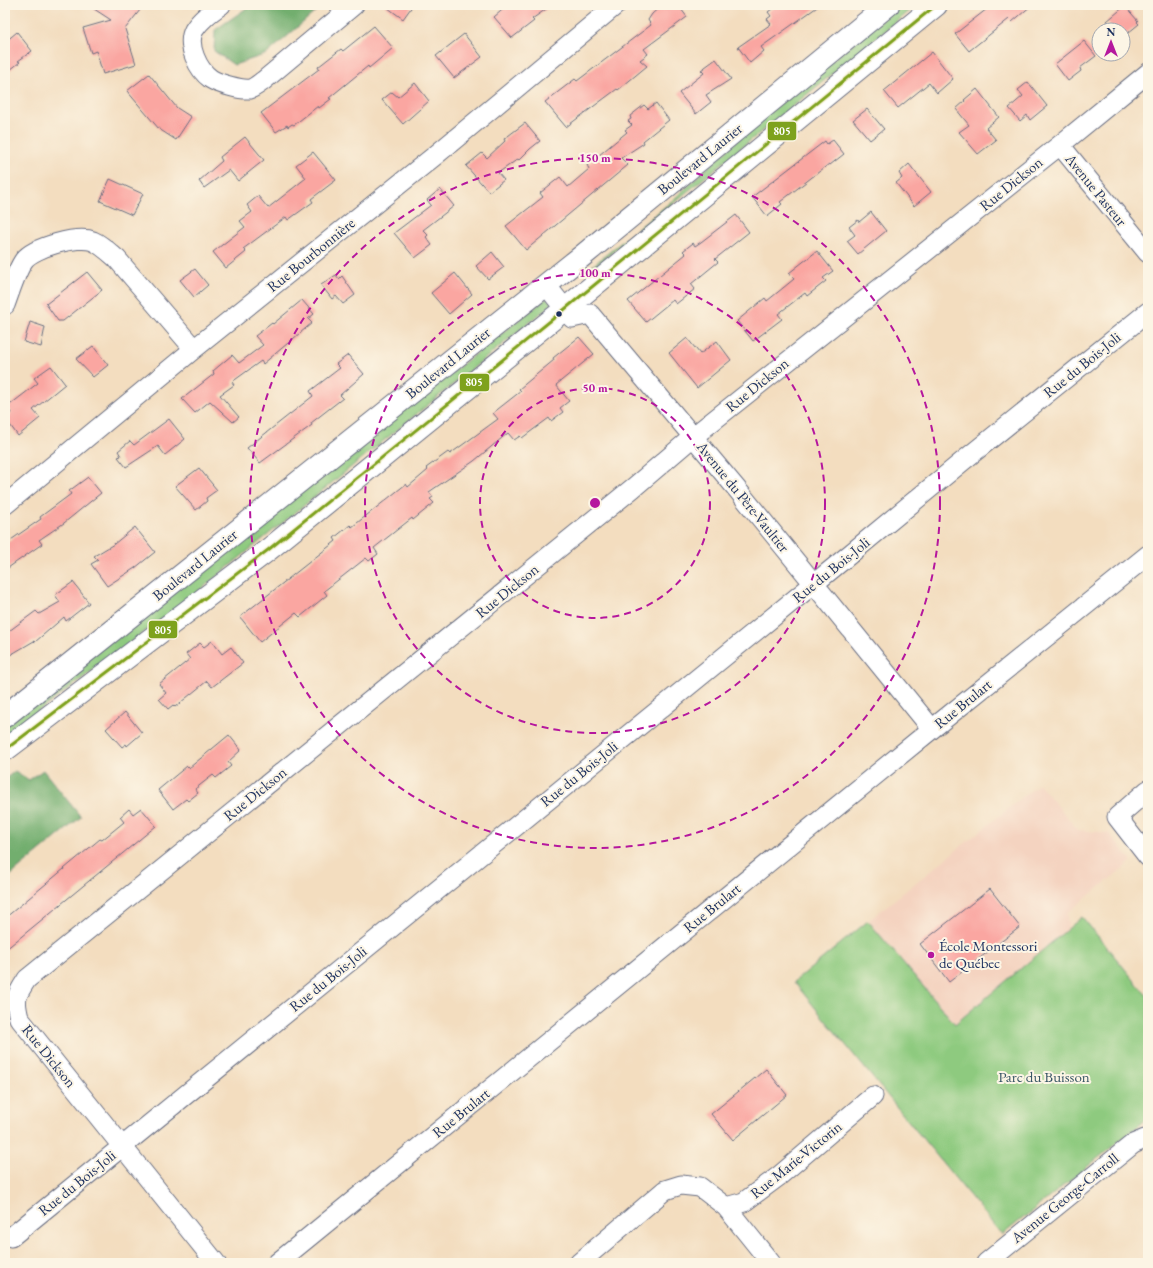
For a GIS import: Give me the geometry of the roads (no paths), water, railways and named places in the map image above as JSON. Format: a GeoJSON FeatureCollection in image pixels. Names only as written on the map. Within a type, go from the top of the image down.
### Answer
{"type":"FeatureCollection","features":[{"type":"Feature","properties":{"kind":"main road","name":"Boulevard Laurier"},"geometry":{"type":"LineString","coordinates":[[5,716],[546,285],[888,5]]}},
{"type":"Feature","properties":{"kind":"main road","name":"Boulevard Laurier"},"geometry":{"type":"LineString","coordinates":[[5,750],[268,550],[936,5]]}},
{"type":"Feature","properties":{"kind":"street"},"geometry":{"type":"LineString","coordinates":[[221,5],[204,17],[193,32],[191,46],[196,63],[210,78],[225,85],[250,89],[263,81],[354,5]]}},
{"type":"Feature","properties":{"kind":"street","name":"Rue Bourbonnière"},"geometry":{"type":"LineString","coordinates":[[5,505],[194,349],[437,154],[616,5]]}},
{"type":"Feature","properties":{"kind":"street","name":"Rue Dickson"},"geometry":{"type":"LineString","coordinates":[[122,1147],[19,1018],[16,1007],[17,996],[27,979],[633,488],[694,436],[1060,145],[1148,73]]}},
{"type":"Feature","properties":{"kind":"street","name":"Avenue Pasteur"},"geometry":{"type":"LineString","coordinates":[[1060,145],[1148,253]]}},
{"type":"Feature","properties":{"kind":"street"},"geometry":{"type":"LineString","coordinates":[[5,305],[14,281],[25,259],[43,247],[67,241],[91,241],[106,249],[117,259],[194,349]]}},
{"type":"Feature","properties":{"kind":"street","name":"Avenue du Père-Vaultier"},"geometry":{"type":"LineString","coordinates":[[546,285],[572,318],[590,314],[694,436],[932,729]]}},
{"type":"Feature","properties":{"kind":"street","name":"Rue du Bois-Joli"},"geometry":{"type":"LineString","coordinates":[[11,1237],[1148,312]]}},
{"type":"Feature","properties":{"kind":"street","name":"Rue Brulart"},"geometry":{"type":"LineString","coordinates":[[277,1263],[932,729],[1148,555]]}},
{"type":"Feature","properties":{"kind":"street"},"geometry":{"type":"LineString","coordinates":[[1148,790],[1116,817],[1148,857]]}},
{"type":"Feature","properties":{"kind":"street","name":"Rue Marie-Victorin"},"geometry":{"type":"LineString","coordinates":[[726,1207],[744,1202],[779,1176],[874,1096]]}},
{"type":"Feature","properties":{"kind":"street","name":"Avenue George-Carroll"},"geometry":{"type":"LineString","coordinates":[[986,1263],[1132,1144],[1145,1139],[1148,1140]]}},
{"type":"Feature","properties":{"kind":"street"},"geometry":{"type":"LineString","coordinates":[[122,1147],[216,1263]]}},
{"type":"Feature","properties":{"kind":"street"},"geometry":{"type":"LineString","coordinates":[[579,1263],[664,1190],[681,1185],[700,1187],[726,1207],[771,1263]]}},
{"type":"Feature","properties":{"kind":"place","name":"École Montessori de Québec"},"geometry":{"type":"Point","coordinates":[931,955]}},
{"type":"Feature","properties":{"kind":"park label","name":"Parc du Buisson"},"geometry":{"type":"Point","coordinates":[1044,1077]}}]}
